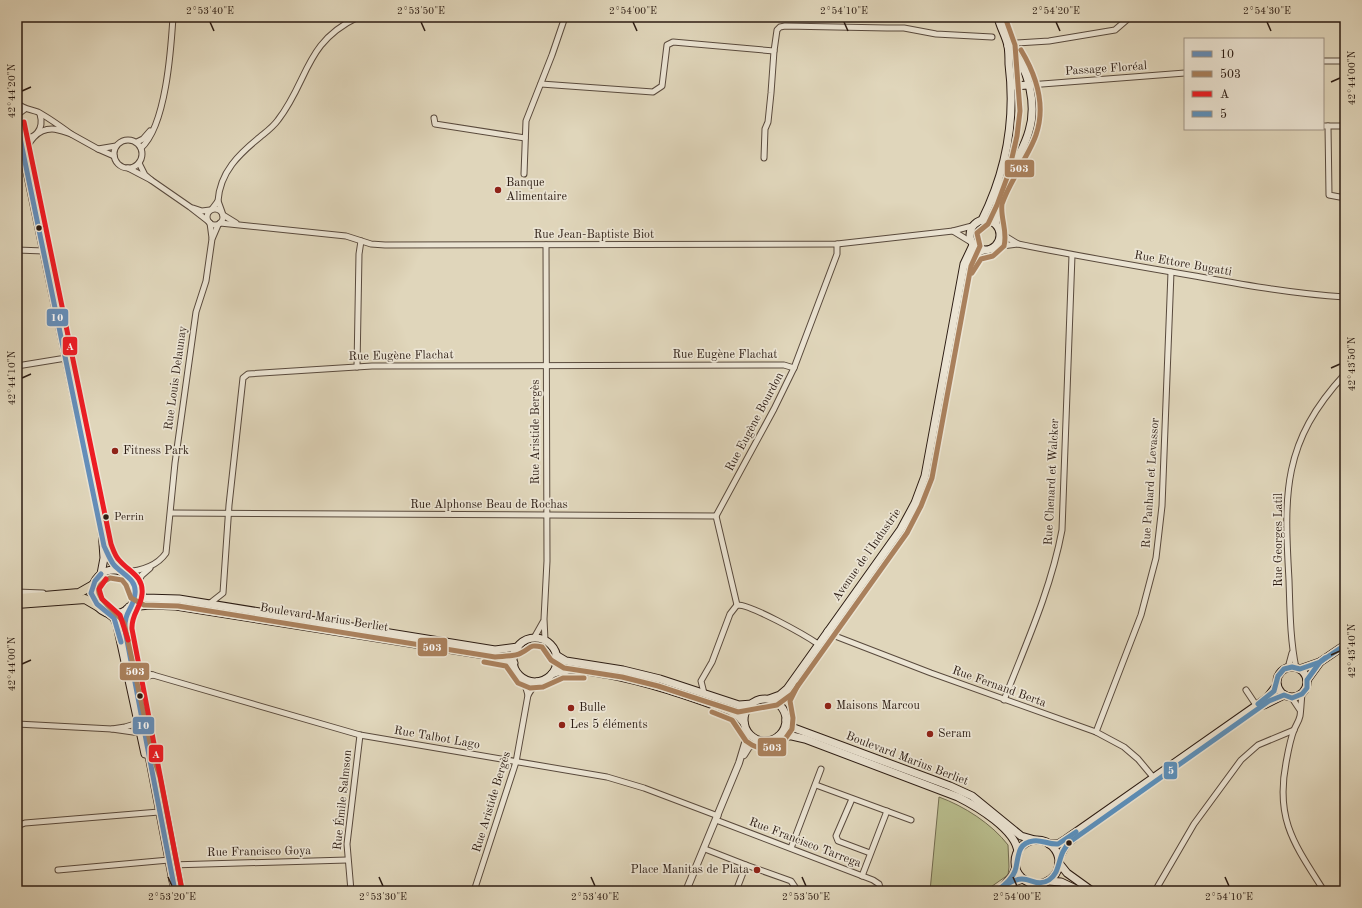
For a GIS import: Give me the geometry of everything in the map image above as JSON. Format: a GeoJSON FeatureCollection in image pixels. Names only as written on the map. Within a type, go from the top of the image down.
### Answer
{"type":"FeatureCollection","features":[{"type":"Feature","properties":{"kind":"highway"},"geometry":{"type":"LineString","coordinates":[[17,598],[64,595],[83,592],[93,585]]}},
{"type":"Feature","properties":{"kind":"highway"},"geometry":{"type":"LineString","coordinates":[[17,604],[85,599],[97,606]]}},
{"type":"Feature","properties":{"kind":"main road"},"geometry":{"type":"LineString","coordinates":[[998,17],[1008,46],[1012,86],[1012,111],[1006,156],[992,198],[982,220],[972,226],[969,236],[972,243],[983,250],[994,247],[998,243],[1000,233],[996,224],[995,202],[1029,132],[1032,105],[1029,85],[1021,62],[1008,46]]}},
{"type":"Feature","properties":{"kind":"main road"},"geometry":{"type":"LineString","coordinates":[[1004,17],[1005,36]]}},
{"type":"Feature","properties":{"kind":"main road"},"geometry":{"type":"LineString","coordinates":[[1012,86],[1029,85]]}},
{"type":"Feature","properties":{"kind":"main road"},"geometry":{"type":"LineString","coordinates":[[17,123],[104,546],[104,564],[101,574],[93,585],[92,592],[97,606],[114,618],[117,625],[141,728],[146,758],[153,778]]}},
{"type":"Feature","properties":{"kind":"main road"},"geometry":{"type":"LineString","coordinates":[[982,220],[987,220],[996,224]]}},
{"type":"Feature","properties":{"kind":"main road","name":"Avenue de l'Industrie"},"geometry":{"type":"LineString","coordinates":[[783,709],[782,702],[787,689],[901,529],[915,502],[925,476],[964,264],[972,243]]}},
{"type":"Feature","properties":{"kind":"main road","name":"Avenue de l'Industrie"},"geometry":{"type":"LineString","coordinates":[[962,278],[972,258],[983,250]]}},
{"type":"Feature","properties":{"kind":"main road"},"geometry":{"type":"LineString","coordinates":[[104,546],[112,562],[122,572],[129,576],[136,590],[128,608],[124,623],[136,680],[141,728],[150,757],[159,812],[175,891]]}},
{"type":"Feature","properties":{"kind":"main road"},"geometry":{"type":"LineString","coordinates":[[101,574],[107,571],[122,572]]}},
{"type":"Feature","properties":{"kind":"main road","name":"Boulevard Marius Berliet"},"geometry":{"type":"LineString","coordinates":[[136,590],[145,598],[179,599],[495,650],[518,647]]}},
{"type":"Feature","properties":{"kind":"main road","name":"Boulevard Marius Berliet"},"geometry":{"type":"LineString","coordinates":[[128,608],[150,605],[207,610],[506,658],[514,663]]}},
{"type":"Feature","properties":{"kind":"main road"},"geometry":{"type":"LineString","coordinates":[[106,612],[117,614],[128,608]]}},
{"type":"Feature","properties":{"kind":"main road"},"geometry":{"type":"LineString","coordinates":[[534,638],[545,640],[550,644],[556,655],[566,661],[638,674],[704,693],[739,705],[752,704],[760,700],[769,700],[777,703],[783,709],[786,720],[785,729],[779,736],[771,741],[761,741],[753,738],[748,733],[744,723],[738,716],[730,711],[660,686],[581,670],[566,670],[552,674],[545,679],[537,681],[523,678],[518,673],[514,663],[514,653],[526,640],[534,638]]}},
{"type":"Feature","properties":{"kind":"main road"},"geometry":{"type":"LineString","coordinates":[[1080,891],[1061,882],[1032,883],[1024,879],[1016,866],[1018,853],[1028,842],[1035,840],[1049,844],[1058,844],[1066,839],[1256,705],[1270,694],[1277,685],[1278,676],[1288,668],[1298,668],[1320,662],[1345,645]]}},
{"type":"Feature","properties":{"kind":"main road"},"geometry":{"type":"LineString","coordinates":[[552,674],[555,668],[556,655]]}},
{"type":"Feature","properties":{"kind":"main road"},"geometry":{"type":"LineString","coordinates":[[1277,685],[1284,695],[1292,698],[1302,694],[1307,688],[1307,680],[1320,662]]}},
{"type":"Feature","properties":{"kind":"main road"},"geometry":{"type":"LineString","coordinates":[[1298,668],[1307,680]]}},
{"type":"Feature","properties":{"kind":"main road","name":"Avenue de l'Industrie"},"geometry":{"type":"LineString","coordinates":[[769,700],[780,695],[787,689]]}},
{"type":"Feature","properties":{"kind":"main road"},"geometry":{"type":"LineString","coordinates":[[1046,882],[1054,876],[1059,860],[1067,843],[1269,701],[1284,695]]}},
{"type":"Feature","properties":{"kind":"main road"},"geometry":{"type":"LineString","coordinates":[[744,723],[744,716],[752,704]]}},
{"type":"Feature","properties":{"kind":"main road","name":"Boulevard Marius Berliet"},"geometry":{"type":"LineString","coordinates":[[786,720],[794,728],[943,783],[972,796],[1021,836],[1035,840]]}},
{"type":"Feature","properties":{"kind":"main road","name":"Boulevard Marius Berliet"},"geometry":{"type":"LineString","coordinates":[[779,736],[792,736],[805,739],[958,796],[982,811],[1005,830],[1015,841],[1018,853]]}},
{"type":"Feature","properties":{"kind":"main road"},"geometry":{"type":"LineString","coordinates":[[1049,844],[1054,848],[1059,860],[1070,876],[1092,891]]}},
{"type":"Feature","properties":{"kind":"street"},"geometry":{"type":"LineString","coordinates":[[141,148],[154,132],[166,87],[173,17]]}},
{"type":"Feature","properties":{"kind":"street"},"geometry":{"type":"LineString","coordinates":[[139,163],[145,175],[151,180],[209,222],[219,224],[222,213],[218,201],[220,186],[231,164],[277,122],[285,111],[314,53],[324,40],[337,29],[358,17]]}},
{"type":"Feature","properties":{"kind":"street"},"geometry":{"type":"LineString","coordinates":[[524,174],[525,138],[528,113],[541,84],[565,17]]}},
{"type":"Feature","properties":{"kind":"street"},"geometry":{"type":"LineString","coordinates":[[1008,46],[1017,43],[1049,42],[1115,30],[1130,17]]}},
{"type":"Feature","properties":{"kind":"street"},"geometry":{"type":"LineString","coordinates":[[764,158],[765,129],[768,122],[774,51],[777,30],[780,27],[904,28],[936,34],[992,37]]}},
{"type":"Feature","properties":{"kind":"street"},"geometry":{"type":"LineString","coordinates":[[541,84],[653,92],[662,86],[667,45],[673,42],[774,51]]}},
{"type":"Feature","properties":{"kind":"street"},"geometry":{"type":"LineString","coordinates":[[1324,61],[1345,61]]}},
{"type":"Feature","properties":{"kind":"street","name":"Passage Floréal"},"geometry":{"type":"LineString","coordinates":[[1029,85],[1184,73]]}},
{"type":"Feature","properties":{"kind":"street"},"geometry":{"type":"LineString","coordinates":[[17,103],[25,109],[32,110],[40,114],[98,149],[114,156]]}},
{"type":"Feature","properties":{"kind":"street"},"geometry":{"type":"LineString","coordinates":[[17,115],[25,109]]}},
{"type":"Feature","properties":{"kind":"street"},"geometry":{"type":"LineString","coordinates":[[24,155],[27,147],[41,128],[40,114]]}},
{"type":"Feature","properties":{"kind":"street"},"geometry":{"type":"LineString","coordinates":[[434,118],[435,124],[525,138]]}},
{"type":"Feature","properties":{"kind":"street"},"geometry":{"type":"LineString","coordinates":[[137,142],[148,135],[156,121]]}},
{"type":"Feature","properties":{"kind":"street"},"geometry":{"type":"LineString","coordinates":[[1345,126],[1326,126],[1329,195],[1345,198]]}},
{"type":"Feature","properties":{"kind":"street"},"geometry":{"type":"LineString","coordinates":[[20,136],[30,138],[44,130],[52,129],[71,134]]}},
{"type":"Feature","properties":{"kind":"street"},"geometry":{"type":"LineString","coordinates":[[128,168],[139,163],[143,153],[137,142],[128,139],[122,140],[116,146],[114,156],[118,164],[151,180]]}},
{"type":"Feature","properties":{"kind":"street"},"geometry":{"type":"LineString","coordinates":[[98,149],[116,146]]}},
{"type":"Feature","properties":{"kind":"street"},"geometry":{"type":"LineString","coordinates":[[209,222],[207,217],[218,201]]}},
{"type":"Feature","properties":{"kind":"street"},"geometry":{"type":"LineString","coordinates":[[190,207],[202,211],[217,209],[222,213]]}},
{"type":"Feature","properties":{"kind":"street","name":"Rue Jean-Baptiste Biot"},"geometry":{"type":"LineString","coordinates":[[222,213],[237,224]]}},
{"type":"Feature","properties":{"kind":"street","name":"Rue Louis Delaunay"},"geometry":{"type":"LineString","coordinates":[[209,222],[212,239]]}},
{"type":"Feature","properties":{"kind":"street","name":"Rue Jean-Baptiste Biot"},"geometry":{"type":"LineString","coordinates":[[219,224],[237,224],[346,236],[361,241],[385,245],[837,244],[953,232],[972,226]]}},
{"type":"Feature","properties":{"kind":"street","name":"Rue Louis Delaunay"},"geometry":{"type":"LineString","coordinates":[[136,590],[142,575],[154,564],[160,561],[166,553],[175,463],[196,312],[206,281],[212,239],[219,224]]}},
{"type":"Feature","properties":{"kind":"street"},"geometry":{"type":"LineString","coordinates":[[953,232],[972,243]]}},
{"type":"Feature","properties":{"kind":"street","name":"Rue Ettore Bugatti"},"geometry":{"type":"LineString","coordinates":[[1000,233],[1018,244]]}},
{"type":"Feature","properties":{"kind":"street"},"geometry":{"type":"LineString","coordinates":[[356,367],[359,254],[361,241]]}},
{"type":"Feature","properties":{"kind":"street","name":"Rue Eugène Bourdon"},"geometry":{"type":"LineString","coordinates":[[716,516],[774,409],[794,368],[837,254],[837,244]]}},
{"type":"Feature","properties":{"kind":"street","name":"Rue Ettore Bugatti"},"geometry":{"type":"LineString","coordinates":[[994,247],[1018,244],[1072,255],[1278,291],[1345,297]]}},
{"type":"Feature","properties":{"kind":"street","name":"Rue Aristide Bergès"},"geometry":{"type":"LineString","coordinates":[[545,640],[544,619],[547,562],[546,245]]}},
{"type":"Feature","properties":{"kind":"street"},"geometry":{"type":"LineString","coordinates":[[17,250],[44,251]]}},
{"type":"Feature","properties":{"kind":"street","name":"Rue Chenard et Walcker"},"geometry":{"type":"LineString","coordinates":[[1004,700],[1049,582],[1056,561],[1062,530],[1072,255]]}},
{"type":"Feature","properties":{"kind":"street","name":"Rue Panhard et Levassor"},"geometry":{"type":"LineString","coordinates":[[1096,732],[1141,615],[1156,558],[1162,506],[1171,272]]}},
{"type":"Feature","properties":{"kind":"street"},"geometry":{"type":"LineString","coordinates":[[17,366],[66,358]]}},
{"type":"Feature","properties":{"kind":"street","name":"Rue Eugène Flachat"},"geometry":{"type":"LineString","coordinates":[[209,604],[223,593],[229,513],[243,378],[248,374],[356,367],[784,365],[794,368]]}},
{"type":"Feature","properties":{"kind":"street","name":"Rue Georges Latil"},"geometry":{"type":"LineString","coordinates":[[1288,668],[1292,650],[1287,511],[1291,467],[1302,434],[1314,412],[1345,374]]}},
{"type":"Feature","properties":{"kind":"street","name":"Rue Alphonse Beau de Rochas"},"geometry":{"type":"LineString","coordinates":[[171,513],[716,516]]}},
{"type":"Feature","properties":{"kind":"street"},"geometry":{"type":"LineString","coordinates":[[716,516],[737,605]]}},
{"type":"Feature","properties":{"kind":"street"},"geometry":{"type":"LineString","coordinates":[[122,572],[132,572],[154,564]]}},
{"type":"Feature","properties":{"kind":"street"},"geometry":{"type":"LineString","coordinates":[[17,592],[64,595]]}},
{"type":"Feature","properties":{"kind":"street"},"geometry":{"type":"LineString","coordinates":[[737,605],[742,605],[756,611],[818,644]]}},
{"type":"Feature","properties":{"kind":"street"},"geometry":{"type":"LineString","coordinates":[[704,693],[701,681],[712,662],[730,614],[737,605]]}},
{"type":"Feature","properties":{"kind":"street","name":"Rue Aristide Bergès"},"geometry":{"type":"LineString","coordinates":[[534,638],[544,619]]}},
{"type":"Feature","properties":{"kind":"street","name":"Rue Fernand Berta"},"geometry":{"type":"LineString","coordinates":[[827,631],[842,639],[1004,700],[1096,732],[1124,746],[1138,759],[1153,777]]}},
{"type":"Feature","properties":{"kind":"street","name":"Rue Georges Latil"},"geometry":{"type":"LineString","coordinates":[[1292,650],[1298,668]]}},
{"type":"Feature","properties":{"kind":"street"},"geometry":{"type":"LineString","coordinates":[[124,653],[127,655],[131,674],[136,680],[153,675]]}},
{"type":"Feature","properties":{"kind":"street","name":"Rue Talbot Lago"},"geometry":{"type":"LineString","coordinates":[[133,667],[140,672],[360,734],[607,777],[644,788],[717,818]]}},
{"type":"Feature","properties":{"kind":"street","name":"Rue Aristide Bergès"},"geometry":{"type":"LineString","coordinates":[[523,678],[528,695]]}},
{"type":"Feature","properties":{"kind":"street","name":"Rue Aristide Bergès"},"geometry":{"type":"LineString","coordinates":[[474,891],[516,762],[528,695],[537,681]]}},
{"type":"Feature","properties":{"kind":"street"},"geometry":{"type":"LineString","coordinates":[[1246,690],[1256,705]]}},
{"type":"Feature","properties":{"kind":"street"},"geometry":{"type":"LineString","coordinates":[[1302,694],[1300,717],[1294,730],[1284,776],[1282,804],[1286,822],[1300,852],[1324,891]]}},
{"type":"Feature","properties":{"kind":"street"},"geometry":{"type":"LineString","coordinates":[[1292,698],[1300,710]]}},
{"type":"Feature","properties":{"kind":"street"},"geometry":{"type":"LineString","coordinates":[[17,724],[112,729],[141,728]]}},
{"type":"Feature","properties":{"kind":"street"},"geometry":{"type":"LineString","coordinates":[[112,729],[141,728]]}},
{"type":"Feature","properties":{"kind":"street"},"geometry":{"type":"LineString","coordinates":[[1155,891],[1194,824],[1241,760],[1258,745],[1294,730]]}},
{"type":"Feature","properties":{"kind":"street"},"geometry":{"type":"LineString","coordinates":[[686,891],[739,763],[748,733]]}},
{"type":"Feature","properties":{"kind":"street","name":"Rue Émile Salmson"},"geometry":{"type":"LineString","coordinates":[[351,891],[347,860],[347,844],[360,734]]}},
{"type":"Feature","properties":{"kind":"street"},"geometry":{"type":"LineString","coordinates":[[739,763],[749,747],[761,741]]}},
{"type":"Feature","properties":{"kind":"street"},"geometry":{"type":"LineString","coordinates":[[791,848],[821,769]]}},
{"type":"Feature","properties":{"kind":"street"},"geometry":{"type":"LineString","coordinates":[[816,785],[911,820]]}},
{"type":"Feature","properties":{"kind":"street"},"geometry":{"type":"LineString","coordinates":[[852,798],[836,836],[838,841],[870,853]]}},
{"type":"Feature","properties":{"kind":"street"},"geometry":{"type":"LineString","coordinates":[[862,876],[886,811]]}},
{"type":"Feature","properties":{"kind":"street"},"geometry":{"type":"LineString","coordinates":[[17,826],[25,823],[159,812]]}},
{"type":"Feature","properties":{"kind":"street","name":"Rue Francisco Tarrega"},"geometry":{"type":"LineString","coordinates":[[717,818],[862,876],[879,884],[881,891]]}},
{"type":"Feature","properties":{"kind":"street"},"geometry":{"type":"LineString","coordinates":[[704,849],[791,881],[795,887],[794,891]]}},
{"type":"Feature","properties":{"kind":"street","name":"Rue Francisco Goya"},"geometry":{"type":"LineString","coordinates":[[58,870],[170,862],[347,860]]}},
{"type":"Feature","properties":{"kind":"street"},"geometry":{"type":"LineString","coordinates":[[736,891],[746,865]]}},
{"type":"Feature","properties":{"kind":"street"},"geometry":{"type":"LineString","coordinates":[[1003,887],[1012,875],[1016,866]]}},
{"type":"Feature","properties":{"kind":"street"},"geometry":{"type":"LineString","coordinates":[[997,891],[1003,887],[1024,879]]}},
{"type":"Feature","properties":{"kind":"street"},"geometry":{"type":"LineString","coordinates":[[1041,891],[1046,882]]}},
{"type":"Feature","properties":{"kind":"street"},"geometry":{"type":"LineString","coordinates":[[1032,883],[1034,891]]}},
{"type":"Feature","properties":{"kind":"green space"},"geometry":{"type":"Polygon","coordinates":[[[939,797],[958,805],[977,816],[994,830],[1008,845],[1008,875],[985,891],[930,891],[939,797]]]}},
{"type":"Feature","properties":{"kind":"transit line","name":"503"},"geometry":{"type":"LineString","coordinates":[[182,890],[160,777],[153,756],[124,623],[100,595],[99,589],[102,583],[110,578],[122,580],[126,585],[131,598],[144,605],[178,606],[495,657],[512,656],[532,646],[538,646],[542,647],[551,660],[564,668],[622,677],[658,686],[738,712],[777,705],[792,694],[907,533],[921,506],[932,478],[971,266],[980,246],[977,233],[988,224],[997,205],[1008,175],[1017,136],[1020,111],[1015,45],[1005,17]]}},
{"type":"Feature","properties":{"kind":"transit line","name":"503"},"geometry":{"type":"LineString","coordinates":[[972,273],[981,259],[993,256],[1004,246],[1005,235],[1002,204],[1005,195],[1032,144],[1039,124],[1040,102],[1038,91],[1031,70],[1021,50]]}},
{"type":"Feature","properties":{"kind":"transit line","name":"A"},"geometry":{"type":"LineString","coordinates":[[24,122],[111,544],[118,558],[141,583],[142,594],[140,603],[134,615],[132,629],[182,890]]}},
{"type":"Feature","properties":{"kind":"transit line","name":"10"},"geometry":{"type":"LineString","coordinates":[[17,123],[104,546],[113,563],[132,581],[135,589],[134,599],[127,614],[125,630],[175,891]]}},
{"type":"Feature","properties":{"kind":"transit line","name":"10"},"geometry":{"type":"LineString","coordinates":[[101,574],[95,581],[91,593],[97,604],[114,618],[121,642]]}},
{"type":"Feature","properties":{"kind":"transit line","name":"A"},"geometry":{"type":"LineString","coordinates":[[106,579],[99,589],[102,599],[120,615],[128,640]]}},
{"type":"Feature","properties":{"kind":"transit line","name":"5"},"geometry":{"type":"LineString","coordinates":[[997,891],[1009,883],[1019,879],[1026,879],[1038,883],[1049,880],[1056,872],[1063,851],[1071,841],[1269,701],[1284,695],[1292,698],[1302,694],[1307,688],[1307,680],[1320,662],[1345,645]]}},
{"type":"Feature","properties":{"kind":"transit line","name":"5"},"geometry":{"type":"LineString","coordinates":[[1258,704],[1274,691],[1278,676],[1284,669],[1292,667],[1300,669],[1320,662],[1325,658]]}},
{"type":"Feature","properties":{"kind":"transit line","name":"503"},"geometry":{"type":"LineString","coordinates":[[484,662],[506,666],[518,683],[530,688],[543,687],[563,678],[584,678]]}},
{"type":"Feature","properties":{"kind":"transit line","name":"503"},"geometry":{"type":"LineString","coordinates":[[712,712],[732,720],[746,741],[752,745],[759,748],[773,747],[783,742],[792,729],[793,718],[790,701],[798,685]]}},
{"type":"Feature","properties":{"kind":"transit line","name":"5"},"geometry":{"type":"LineString","coordinates":[[998,890],[1008,882],[1014,874],[1019,852],[1028,842],[1042,841],[1051,844],[1058,844],[1076,832]]}},
{"type":"Feature","properties":{"kind":"place","name":"Banque Alimentaire"},"geometry":{"type":"Point","coordinates":[498,190]}},
{"type":"Feature","properties":{"kind":"place","name":"Fitness Park"},"geometry":{"type":"Point","coordinates":[115,451]}},
{"type":"Feature","properties":{"kind":"place","name":"Perrin"},"geometry":{"type":"Point","coordinates":[106,517]}},
{"type":"Feature","properties":{"kind":"place","name":"Maisons Marcou"},"geometry":{"type":"Point","coordinates":[828,706]}},
{"type":"Feature","properties":{"kind":"place","name":"Bulle"},"geometry":{"type":"Point","coordinates":[571,708]}},
{"type":"Feature","properties":{"kind":"place","name":"Les 5 éléments"},"geometry":{"type":"Point","coordinates":[562,725]}},
{"type":"Feature","properties":{"kind":"place","name":"Seram"},"geometry":{"type":"Point","coordinates":[930,734]}},
{"type":"Feature","properties":{"kind":"place","name":"Place Manitas de Plata"},"geometry":{"type":"Point","coordinates":[757,870]}}]}
